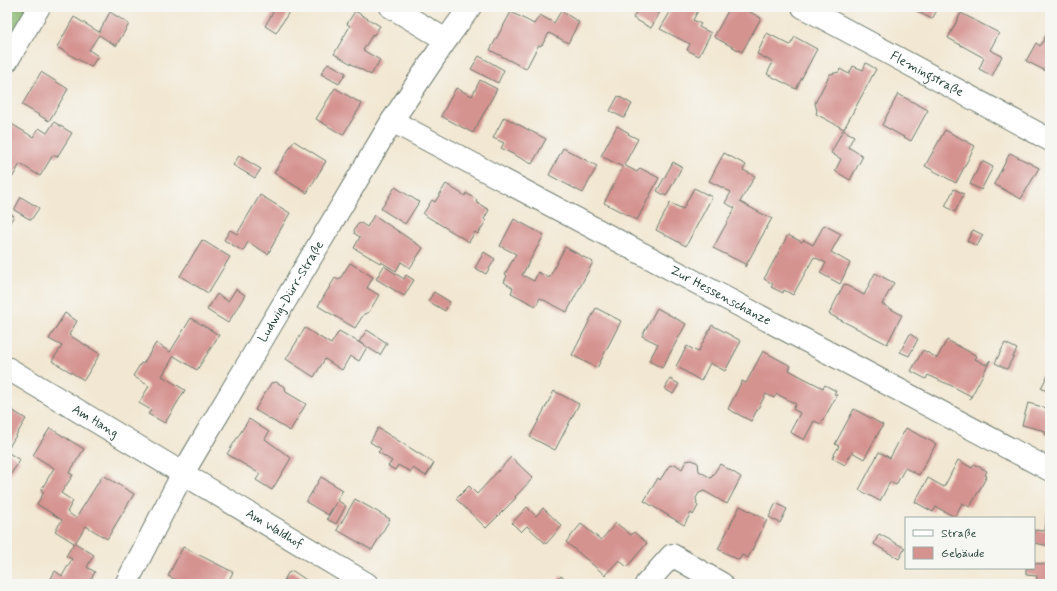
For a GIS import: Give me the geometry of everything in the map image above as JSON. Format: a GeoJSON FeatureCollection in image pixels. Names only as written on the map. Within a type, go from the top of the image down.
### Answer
{"type":"FeatureCollection","features":[{"type":"Feature","properties":{"kind":"street"},"geometry":{"type":"LineString","coordinates":[[7,61],[38,7]]}},
{"type":"Feature","properties":{"kind":"street"},"geometry":{"type":"LineString","coordinates":[[391,7],[446,40]]}},
{"type":"Feature","properties":{"kind":"street","name":"Ludwig-Dürr-Straße"},"geometry":{"type":"LineString","coordinates":[[126,584],[183,473],[392,121],[470,7]]}},
{"type":"Feature","properties":{"kind":"street","name":"Flemingstraße"},"geometry":{"type":"LineString","coordinates":[[803,7],[1050,140]]}},
{"type":"Feature","properties":{"kind":"street","name":"Zur Hessenschanze"},"geometry":{"type":"LineString","coordinates":[[392,121],[1050,470]]}},
{"type":"Feature","properties":{"kind":"street","name":"Am Hang"},"geometry":{"type":"LineString","coordinates":[[7,368],[183,473]]}},
{"type":"Feature","properties":{"kind":"street","name":"Am Waldhof"},"geometry":{"type":"LineString","coordinates":[[183,473],[367,584]]}},
{"type":"Feature","properties":{"kind":"street"},"geometry":{"type":"LineString","coordinates":[[646,584],[672,555],[722,584]]}},
{"type":"Feature","properties":{"kind":"green space"},"geometry":{"type":"Polygon","coordinates":[[[7,7],[30,7],[7,45],[7,7]]]}},
{"type":"Feature","properties":{"kind":"building"},"geometry":{"type":"Polygon","coordinates":[[[276,7],[292,7],[276,33],[265,26],[276,7]]]}},
{"type":"Feature","properties":{"kind":"building"},"geometry":{"type":"Polygon","coordinates":[[[639,7],[656,7],[661,10],[651,28],[633,18],[639,7]]]}},
{"type":"Feature","properties":{"kind":"building"},"geometry":{"type":"Polygon","coordinates":[[[668,7],[700,7],[693,20],[701,24],[699,27],[711,33],[699,56],[687,50],[690,44],[660,29],[672,9],[668,7]]]}},
{"type":"Feature","properties":{"kind":"building"},"geometry":{"type":"Polygon","coordinates":[[[730,7],[741,7],[761,18],[742,52],[714,37],[730,7]]]}},
{"type":"Feature","properties":{"kind":"building"},"geometry":{"type":"Polygon","coordinates":[[[908,7],[939,7],[932,19],[908,7]]]}},
{"type":"Feature","properties":{"kind":"building"},"geometry":{"type":"Polygon","coordinates":[[[355,11],[380,26],[363,50],[380,60],[371,75],[334,54],[350,26],[347,24],[355,11]]]}},
{"type":"Feature","properties":{"kind":"building"},"geometry":{"type":"Polygon","coordinates":[[[561,11],[579,22],[568,43],[549,33],[542,45],[538,46],[526,69],[490,50],[511,12],[534,24],[540,15],[554,23],[561,11]]]}},
{"type":"Feature","properties":{"kind":"building"},"geometry":{"type":"Polygon","coordinates":[[[110,12],[129,24],[116,46],[99,35],[89,50],[98,56],[91,67],[57,47],[74,17],[99,32],[110,12]]]}},
{"type":"Feature","properties":{"kind":"building"},"geometry":{"type":"Polygon","coordinates":[[[961,13],[999,33],[990,50],[1002,56],[992,76],[979,69],[984,58],[948,38],[961,13]]]}},
{"type":"Feature","properties":{"kind":"building"},"geometry":{"type":"Polygon","coordinates":[[[1050,28],[1050,73],[1026,61],[1036,43],[1040,46],[1050,28]]]}},
{"type":"Feature","properties":{"kind":"building"},"geometry":{"type":"Polygon","coordinates":[[[767,33],[790,45],[795,37],[817,49],[796,89],[767,74],[773,62],[757,54],[767,33]]]}},
{"type":"Feature","properties":{"kind":"building"},"geometry":{"type":"Polygon","coordinates":[[[479,56],[504,70],[498,83],[471,69],[479,56]]]}},
{"type":"Feature","properties":{"kind":"building"},"geometry":{"type":"Polygon","coordinates":[[[328,63],[346,73],[339,84],[321,74],[328,63]]]}},
{"type":"Feature","properties":{"kind":"building"},"geometry":{"type":"Polygon","coordinates":[[[866,63],[876,69],[844,129],[816,114],[817,111],[815,103],[830,74],[839,72],[840,69],[849,74],[853,66],[863,70],[866,63]]]}},
{"type":"Feature","properties":{"kind":"building"},"geometry":{"type":"Polygon","coordinates":[[[41,72],[68,89],[49,121],[22,105],[41,72]]]}},
{"type":"Feature","properties":{"kind":"building"},"geometry":{"type":"Polygon","coordinates":[[[480,80],[497,89],[473,133],[441,116],[456,88],[472,96],[480,80]]]}},
{"type":"Feature","properties":{"kind":"building"},"geometry":{"type":"Polygon","coordinates":[[[335,88],[362,104],[343,135],[316,119],[335,88]]]}},
{"type":"Feature","properties":{"kind":"building"},"geometry":{"type":"Polygon","coordinates":[[[898,94],[928,110],[911,141],[882,125],[898,94]]]}},
{"type":"Feature","properties":{"kind":"building"},"geometry":{"type":"Polygon","coordinates":[[[618,96],[632,104],[624,118],[610,111],[618,96]]]}},
{"type":"Feature","properties":{"kind":"building"},"geometry":{"type":"Polygon","coordinates":[[[504,117],[546,139],[532,164],[501,148],[504,143],[493,138],[504,117]]]}},
{"type":"Feature","properties":{"kind":"building"},"geometry":{"type":"Polygon","coordinates":[[[54,122],[72,133],[57,157],[53,155],[40,176],[20,164],[12,178],[7,175],[7,129],[10,123],[33,137],[39,128],[47,133],[54,122]]]}},
{"type":"Feature","properties":{"kind":"building"},"geometry":{"type":"Polygon","coordinates":[[[617,126],[638,139],[624,165],[637,172],[640,168],[659,178],[637,220],[604,203],[623,167],[601,156],[617,126]]]}},
{"type":"Feature","properties":{"kind":"building"},"geometry":{"type":"Polygon","coordinates":[[[843,130],[854,136],[848,147],[863,156],[850,180],[835,171],[841,159],[831,153],[843,130]]]}},
{"type":"Feature","properties":{"kind":"building"},"geometry":{"type":"Polygon","coordinates":[[[945,130],[975,146],[956,183],[925,166],[945,130]]]}},
{"type":"Feature","properties":{"kind":"building"},"geometry":{"type":"Polygon","coordinates":[[[294,141],[326,161],[307,193],[274,173],[294,141]]]}},
{"type":"Feature","properties":{"kind":"building"},"geometry":{"type":"Polygon","coordinates":[[[563,148],[597,166],[583,193],[549,175],[563,148]]]}},
{"type":"Feature","properties":{"kind":"building"},"geometry":{"type":"Polygon","coordinates":[[[724,153],[746,165],[743,170],[755,176],[740,202],[772,218],[745,267],[745,264],[713,248],[735,208],[725,203],[731,192],[709,181],[724,153]]]}},
{"type":"Feature","properties":{"kind":"building"},"geometry":{"type":"Polygon","coordinates":[[[1010,153],[1039,168],[1021,199],[994,184],[1010,153]]]}},
{"type":"Feature","properties":{"kind":"building"},"geometry":{"type":"Polygon","coordinates":[[[239,156],[261,169],[255,178],[233,165],[239,156]]]}},
{"type":"Feature","properties":{"kind":"building"},"geometry":{"type":"Polygon","coordinates":[[[982,161],[993,167],[981,190],[970,184],[982,161]]]}},
{"type":"Feature","properties":{"kind":"building"},"geometry":{"type":"Polygon","coordinates":[[[673,162],[682,167],[666,196],[657,191],[673,162]]]}},
{"type":"Feature","properties":{"kind":"building"},"geometry":{"type":"Polygon","coordinates":[[[446,184],[465,196],[466,193],[477,200],[476,202],[489,210],[484,219],[486,221],[478,234],[475,232],[469,242],[423,214],[432,200],[435,202],[446,184]]]}},
{"type":"Feature","properties":{"kind":"building"},"geometry":{"type":"Polygon","coordinates":[[[395,187],[419,202],[405,224],[381,209],[395,187]]]}},
{"type":"Feature","properties":{"kind":"building"},"geometry":{"type":"Polygon","coordinates":[[[694,188],[712,197],[686,246],[656,230],[670,203],[683,209],[694,188]]]}},
{"type":"Feature","properties":{"kind":"building"},"geometry":{"type":"Polygon","coordinates":[[[954,189],[964,194],[955,212],[945,206],[954,189]]]}},
{"type":"Feature","properties":{"kind":"building"},"geometry":{"type":"Polygon","coordinates":[[[260,195],[290,213],[268,254],[248,242],[243,251],[224,240],[230,230],[237,234],[260,195]]]}},
{"type":"Feature","properties":{"kind":"building"},"geometry":{"type":"Polygon","coordinates":[[[21,197],[39,208],[31,220],[14,210],[21,197]]]}},
{"type":"Feature","properties":{"kind":"building"},"geometry":{"type":"Polygon","coordinates":[[[7,210],[14,216],[7,227],[7,210]]]}},
{"type":"Feature","properties":{"kind":"building"},"geometry":{"type":"Polygon","coordinates":[[[374,215],[423,248],[410,268],[401,262],[396,271],[354,248],[360,237],[355,234],[354,230],[358,224],[361,223],[367,227],[374,215]]]}},
{"type":"Feature","properties":{"kind":"building"},"geometry":{"type":"Polygon","coordinates":[[[514,219],[544,235],[522,275],[534,281],[538,272],[549,278],[565,247],[593,262],[567,312],[540,298],[536,306],[511,293],[513,288],[504,282],[507,276],[505,274],[516,254],[500,246],[514,219]]]}},
{"type":"Feature","properties":{"kind":"building"},"geometry":{"type":"Polygon","coordinates":[[[824,225],[841,234],[831,252],[850,263],[840,284],[820,273],[826,263],[814,257],[793,295],[784,290],[783,293],[771,287],[773,284],[764,279],[788,235],[802,242],[804,240],[813,245],[824,225]]]}},
{"type":"Feature","properties":{"kind":"building"},"geometry":{"type":"Polygon","coordinates":[[[973,230],[983,235],[977,246],[967,241],[973,230]]]}},
{"type":"Feature","properties":{"kind":"building"},"geometry":{"type":"Polygon","coordinates":[[[202,240],[230,257],[208,293],[180,276],[202,240]]]}},
{"type":"Feature","properties":{"kind":"building"},"geometry":{"type":"Polygon","coordinates":[[[484,252],[495,259],[486,274],[475,268],[484,252]]]}},
{"type":"Feature","properties":{"kind":"building"},"geometry":{"type":"Polygon","coordinates":[[[350,263],[373,277],[367,288],[379,295],[369,312],[364,314],[355,328],[318,306],[335,278],[339,280],[350,263]]]}},
{"type":"Feature","properties":{"kind":"building"},"geometry":{"type":"Polygon","coordinates":[[[384,266],[404,279],[406,275],[414,280],[404,296],[376,279],[384,266]]]}},
{"type":"Feature","properties":{"kind":"building"},"geometry":{"type":"Polygon","coordinates":[[[875,273],[894,283],[882,304],[902,315],[887,344],[829,314],[844,284],[864,295],[875,273]]]}},
{"type":"Feature","properties":{"kind":"building"},"geometry":{"type":"Polygon","coordinates":[[[236,289],[245,295],[228,323],[207,310],[217,294],[228,301],[236,289]]]}},
{"type":"Feature","properties":{"kind":"building"},"geometry":{"type":"Polygon","coordinates":[[[434,292],[450,302],[445,311],[428,301],[434,292]]]}},
{"type":"Feature","properties":{"kind":"building"},"geometry":{"type":"Polygon","coordinates":[[[596,308],[621,321],[597,368],[572,355],[596,308]]]}},
{"type":"Feature","properties":{"kind":"building"},"geometry":{"type":"Polygon","coordinates":[[[657,308],[686,324],[662,368],[649,361],[658,344],[642,336],[657,308]]]}},
{"type":"Feature","properties":{"kind":"building"},"geometry":{"type":"Polygon","coordinates":[[[65,313],[77,321],[69,335],[100,354],[84,380],[52,361],[62,346],[49,339],[65,313]]]}},
{"type":"Feature","properties":{"kind":"building"},"geometry":{"type":"Polygon","coordinates":[[[191,318],[219,335],[197,370],[174,356],[162,376],[185,390],[165,423],[148,414],[151,410],[139,403],[149,386],[133,376],[141,363],[143,364],[156,343],[170,352],[191,318]]]}},
{"type":"Feature","properties":{"kind":"building"},"geometry":{"type":"Polygon","coordinates":[[[712,325],[741,341],[725,371],[710,363],[701,381],[676,366],[687,346],[698,352],[712,325]]]}},
{"type":"Feature","properties":{"kind":"building"},"geometry":{"type":"Polygon","coordinates":[[[305,328],[331,344],[339,331],[367,347],[359,361],[350,356],[342,370],[325,359],[314,377],[286,359],[305,328]]]}},
{"type":"Feature","properties":{"kind":"building"},"geometry":{"type":"Polygon","coordinates":[[[367,330],[387,343],[380,355],[359,342],[367,330]]]}},
{"type":"Feature","properties":{"kind":"building"},"geometry":{"type":"Polygon","coordinates":[[[910,334],[918,339],[909,356],[900,352],[910,334]]]}},
{"type":"Feature","properties":{"kind":"building"},"geometry":{"type":"Polygon","coordinates":[[[947,340],[977,356],[975,359],[986,365],[990,360],[970,399],[971,396],[946,383],[928,375],[926,379],[911,371],[923,350],[937,358],[947,340]]]}},
{"type":"Feature","properties":{"kind":"building"},"geometry":{"type":"Polygon","coordinates":[[[1005,343],[1017,349],[1007,369],[995,363],[1005,343]]]}},
{"type":"Feature","properties":{"kind":"building"},"geometry":{"type":"Polygon","coordinates":[[[763,351],[791,366],[789,370],[798,375],[823,388],[825,385],[836,391],[834,394],[837,395],[821,424],[814,421],[804,440],[790,432],[800,413],[793,409],[796,404],[777,394],[774,398],[766,394],[751,421],[728,409],[742,381],[746,383],[763,351]]]}},
{"type":"Feature","properties":{"kind":"building"},"geometry":{"type":"Polygon","coordinates":[[[1050,371],[1050,393],[1041,388],[1050,371]]]}},
{"type":"Feature","properties":{"kind":"building"},"geometry":{"type":"Polygon","coordinates":[[[670,379],[679,384],[673,394],[665,389],[670,379]]]}},
{"type":"Feature","properties":{"kind":"building"},"geometry":{"type":"Polygon","coordinates":[[[276,382],[285,387],[286,392],[306,404],[290,431],[255,410],[271,383],[276,382]]]}},
{"type":"Feature","properties":{"kind":"building"},"geometry":{"type":"Polygon","coordinates":[[[554,391],[579,404],[555,450],[530,437],[554,391]]]}},
{"type":"Feature","properties":{"kind":"building"},"geometry":{"type":"Polygon","coordinates":[[[1028,403],[1050,409],[1050,435],[1045,434],[1045,431],[1022,425],[1028,403]]]}},
{"type":"Feature","properties":{"kind":"building"},"geometry":{"type":"Polygon","coordinates":[[[7,407],[26,419],[9,447],[7,446],[7,407]]]}},
{"type":"Feature","properties":{"kind":"building"},"geometry":{"type":"Polygon","coordinates":[[[854,409],[883,425],[864,459],[852,452],[845,465],[832,458],[839,446],[835,444],[854,409]]]}},
{"type":"Feature","properties":{"kind":"building"},"geometry":{"type":"Polygon","coordinates":[[[249,419],[269,432],[265,439],[291,458],[272,490],[256,480],[260,474],[227,454],[249,419]]]}},
{"type":"Feature","properties":{"kind":"building"},"geometry":{"type":"Polygon","coordinates":[[[50,428],[84,449],[69,473],[73,475],[61,493],[73,501],[67,512],[76,518],[103,475],[134,494],[107,539],[86,526],[75,543],[94,555],[87,567],[95,572],[88,584],[48,584],[55,571],[62,576],[72,559],[66,556],[74,543],[55,531],[62,520],[37,504],[44,492],[41,490],[54,468],[33,455],[50,428]]]}},
{"type":"Feature","properties":{"kind":"building"},"geometry":{"type":"Polygon","coordinates":[[[378,428],[434,463],[426,476],[413,468],[411,472],[398,465],[395,470],[388,466],[392,461],[378,452],[381,449],[370,442],[378,428]]]}},
{"type":"Feature","properties":{"kind":"building"},"geometry":{"type":"Polygon","coordinates":[[[906,428],[936,444],[919,475],[905,468],[896,485],[890,482],[880,501],[859,490],[879,452],[890,458],[906,428]]]}},
{"type":"Feature","properties":{"kind":"building"},"geometry":{"type":"Polygon","coordinates":[[[7,452],[20,460],[7,480],[7,452]]]}},
{"type":"Feature","properties":{"kind":"building"},"geometry":{"type":"Polygon","coordinates":[[[511,457],[533,478],[515,497],[516,498],[486,528],[456,499],[469,486],[477,494],[511,457]]]}},
{"type":"Feature","properties":{"kind":"building"},"geometry":{"type":"Polygon","coordinates":[[[692,460],[698,463],[699,471],[711,478],[720,464],[741,477],[727,504],[704,491],[699,493],[696,498],[696,504],[698,506],[693,515],[691,513],[684,525],[644,501],[658,478],[660,480],[669,466],[675,464],[682,469],[686,461],[692,460]]]}},
{"type":"Feature","properties":{"kind":"building"},"geometry":{"type":"Polygon","coordinates":[[[958,460],[972,468],[974,464],[987,471],[985,475],[987,476],[970,507],[962,503],[955,517],[936,507],[933,512],[915,502],[928,478],[944,487],[958,460]]]}},
{"type":"Feature","properties":{"kind":"building"},"geometry":{"type":"Polygon","coordinates":[[[321,477],[343,490],[337,500],[346,506],[336,524],[327,519],[336,503],[328,515],[306,502],[321,477]]]}},
{"type":"Feature","properties":{"kind":"building"},"geometry":{"type":"Polygon","coordinates":[[[355,499],[390,519],[372,550],[337,530],[355,499]]]}},
{"type":"Feature","properties":{"kind":"building"},"geometry":{"type":"Polygon","coordinates":[[[776,503],[787,509],[780,523],[769,517],[776,503]]]}},
{"type":"Feature","properties":{"kind":"building"},"geometry":{"type":"Polygon","coordinates":[[[740,506],[767,520],[748,558],[742,555],[739,560],[718,549],[740,506]]]}},
{"type":"Feature","properties":{"kind":"building"},"geometry":{"type":"Polygon","coordinates":[[[527,507],[536,516],[543,508],[562,526],[546,544],[527,526],[521,532],[512,523],[527,507]]]}},
{"type":"Feature","properties":{"kind":"building"},"geometry":{"type":"Polygon","coordinates":[[[1047,513],[1050,513],[1050,546],[1035,543],[1035,530],[1045,531],[1047,513]]]}},
{"type":"Feature","properties":{"kind":"building"},"geometry":{"type":"Polygon","coordinates":[[[616,523],[631,535],[634,532],[647,543],[627,567],[619,560],[605,575],[566,542],[581,524],[601,540],[616,523]]]}},
{"type":"Feature","properties":{"kind":"building"},"geometry":{"type":"Polygon","coordinates":[[[879,534],[905,548],[899,559],[874,544],[879,534]]]}},
{"type":"Feature","properties":{"kind":"building"},"geometry":{"type":"Polygon","coordinates":[[[183,547],[233,572],[227,584],[184,584],[168,576],[183,547]]]}},
{"type":"Feature","properties":{"kind":"building"},"geometry":{"type":"Polygon","coordinates":[[[1035,563],[1050,565],[1050,584],[1036,584],[1037,576],[1026,575],[1026,569],[1035,569],[1035,563]]]}},
{"type":"Feature","properties":{"kind":"building"},"geometry":{"type":"Polygon","coordinates":[[[293,571],[312,584],[282,584],[288,573],[293,571]]]}},
{"type":"Feature","properties":{"kind":"building"},"geometry":{"type":"Polygon","coordinates":[[[561,576],[571,584],[555,584],[561,576]]]}}]}
